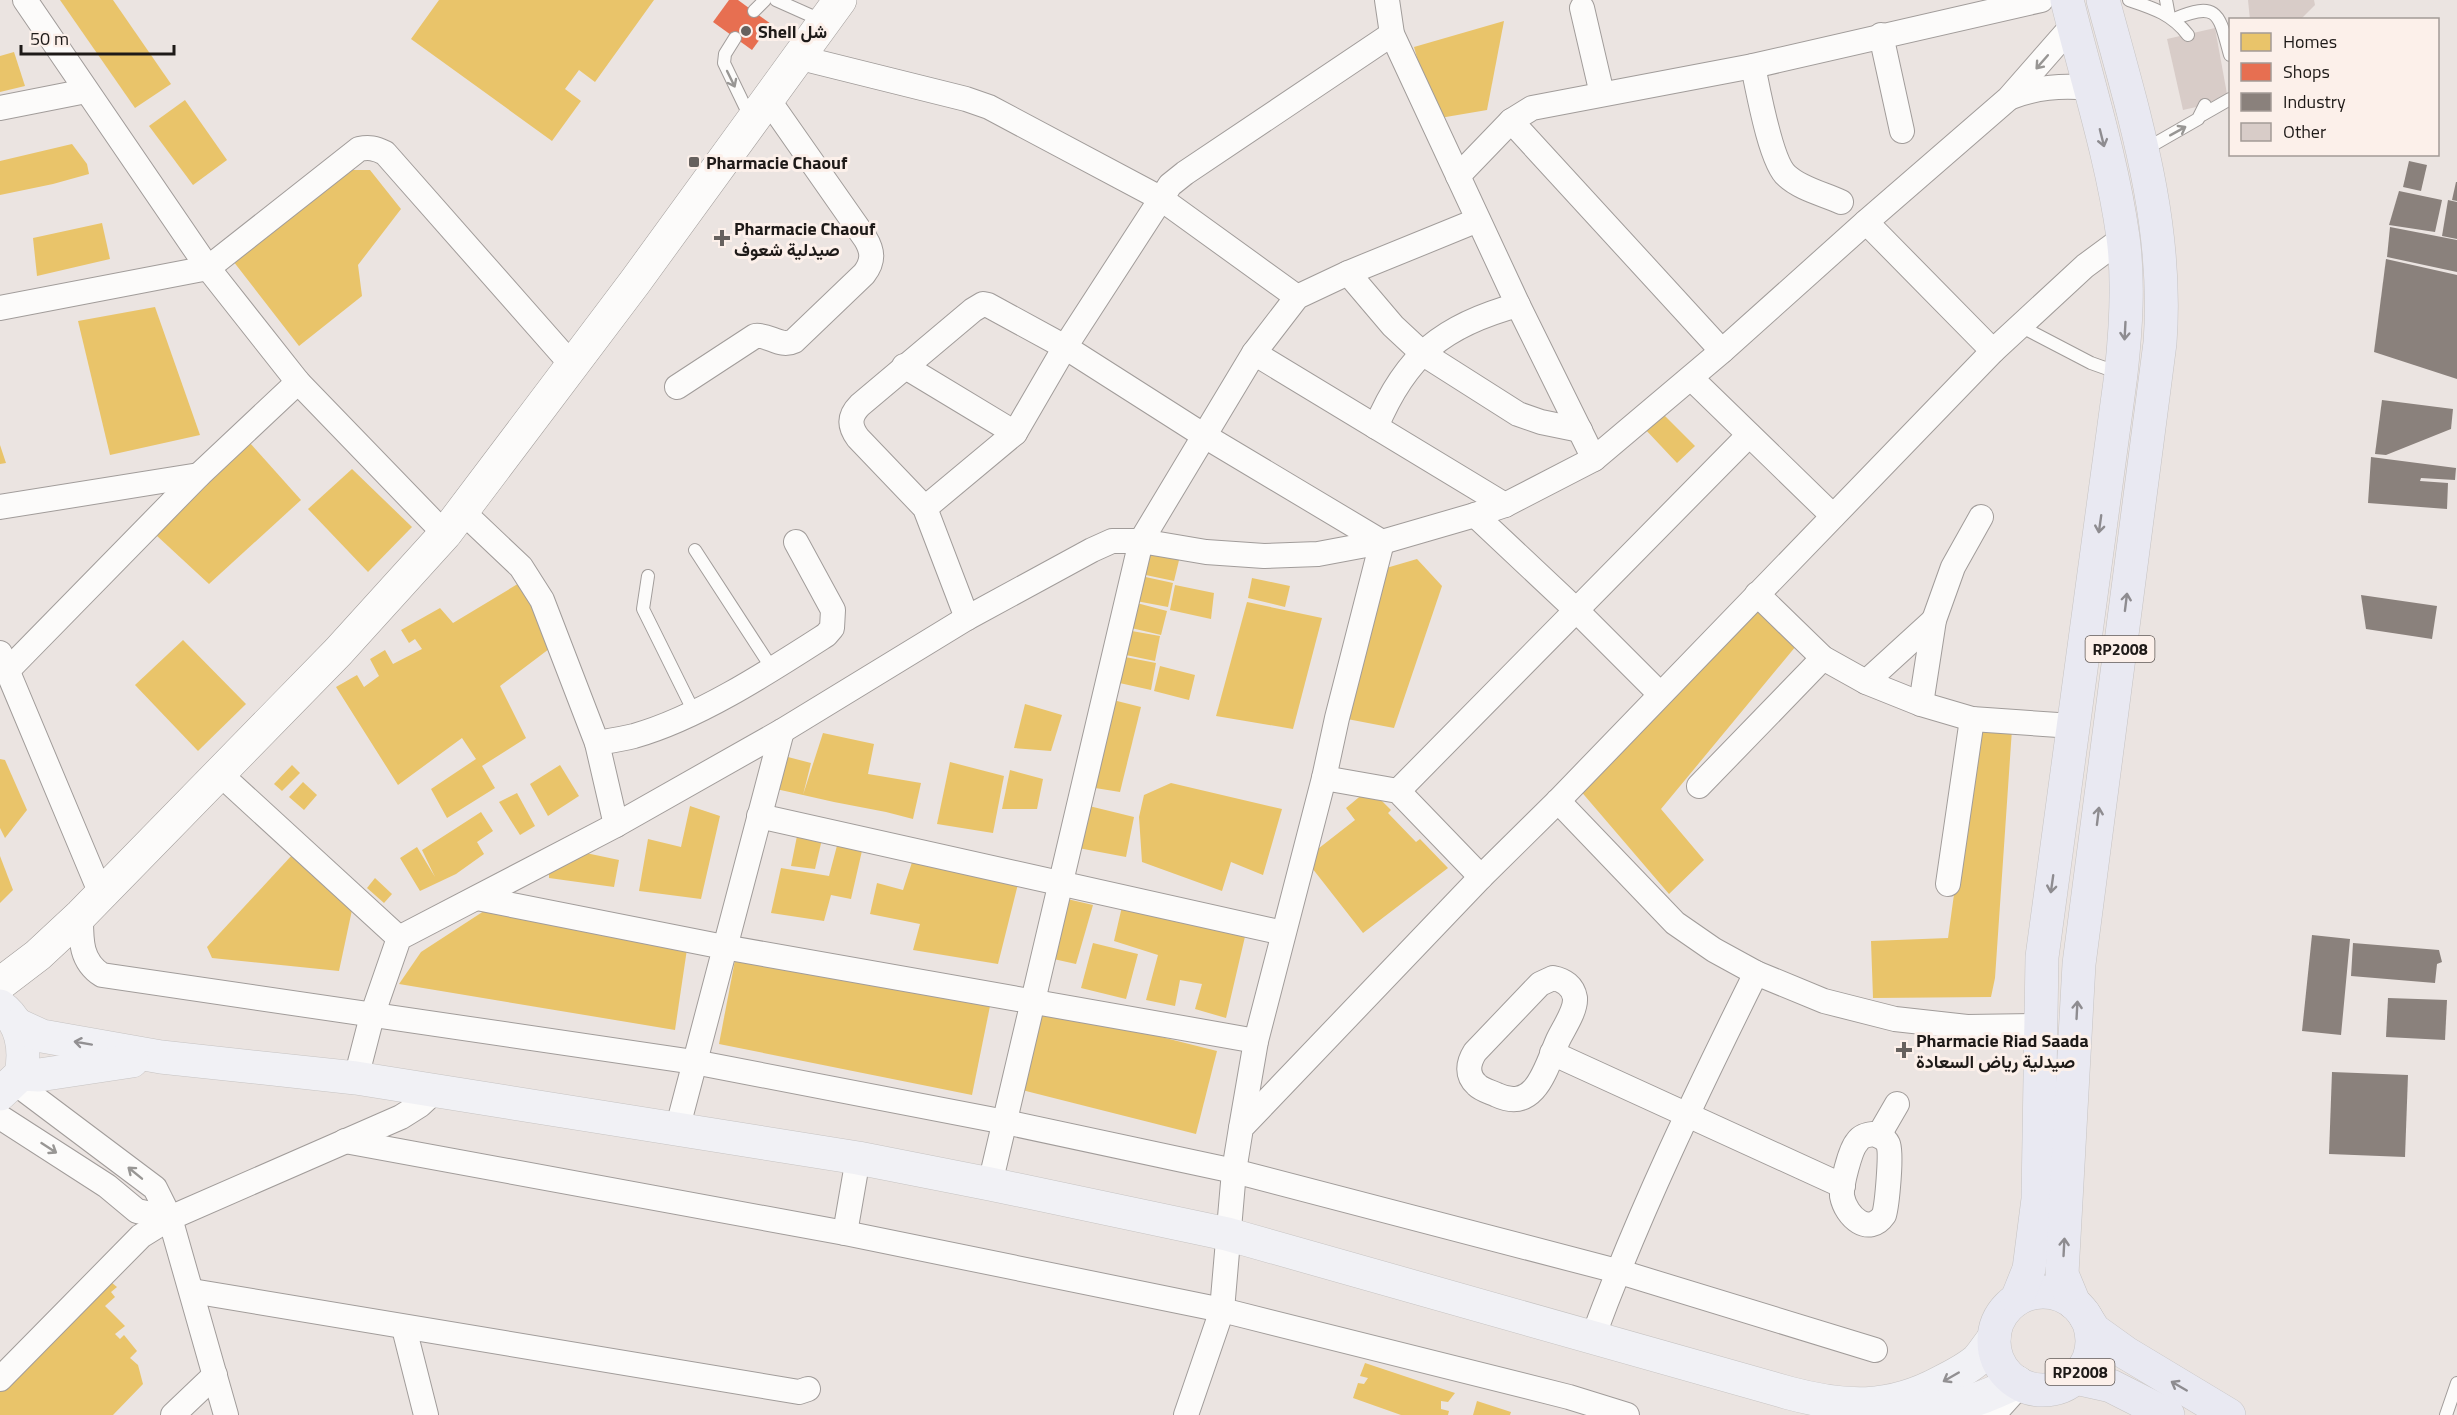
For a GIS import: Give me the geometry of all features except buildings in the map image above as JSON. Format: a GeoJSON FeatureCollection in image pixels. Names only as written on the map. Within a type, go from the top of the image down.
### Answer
{"type":"FeatureCollection","features":[{"type":"Feature","properties":{"kind":"highway","name":"RP2008"},"geometry":{"type":"LineString","coordinates":[[2019,1383],[2045,1390],[2058,1388],[2075,1378],[2085,1365],[2092,1345],[2090,1329],[2062,1274],[2079,964],[2160,343],[2163,301],[2159,235],[2143,151],[2103,0]]}},
{"type":"Feature","properties":{"kind":"highway","name":"RP2008"},"geometry":{"type":"LineString","coordinates":[[2017,1299],[2029,1269],[2038,1199],[2042,957],[2121,374],[2126,300],[2123,238],[2114,186],[2070,12]]}},
{"type":"Feature","properties":{"kind":"highway","name":"RP2008"},"geometry":{"type":"LineString","coordinates":[[1994,1338],[1997,1323],[2005,1309],[2017,1299],[2031,1293],[2046,1292],[2061,1295],[2079,1309],[2094,1330],[2126,1353],[2229,1415]]}},
{"type":"Feature","properties":{"kind":"highway"},"geometry":{"type":"LineString","coordinates":[[1994,1338],[1999,1363],[2007,1374],[2019,1383]]}},
{"type":"Feature","properties":{"kind":"highway","name":"RP2008"},"geometry":{"type":"LineString","coordinates":[[2075,1378],[2111,1386],[2168,1415]]}},
{"type":"Feature","properties":{"kind":"main road"},"geometry":{"type":"LineString","coordinates":[[10,1016],[42,1036],[161,1057],[356,1078],[858,1158],[1227,1233],[1844,1409],[1889,1403],[1935,1386],[1977,1360],[1994,1338]]}},
{"type":"Feature","properties":{"kind":"main road"},"geometry":{"type":"LineString","coordinates":[[10,1016],[23,1049],[12,1083]]}},
{"type":"Feature","properties":{"kind":"main road"},"geometry":{"type":"LineString","coordinates":[[12,1083],[39,1075],[161,1057]]}},
{"type":"Feature","properties":{"kind":"main road"},"geometry":{"type":"LineString","coordinates":[[1889,1403],[1910,1409],[1932,1411],[1953,1409],[1974,1403],[2019,1383]]}},
{"type":"Feature","properties":{"kind":"street"},"geometry":{"type":"LineString","coordinates":[[25,0],[208,268],[298,382],[454,523],[520,567],[542,600],[597,743],[616,825]]}},
{"type":"Feature","properties":{"kind":"street"},"geometry":{"type":"LineString","coordinates":[[1387,0],[1392,34],[1518,305],[1594,459]]}},
{"type":"Feature","properties":{"kind":"street"},"geometry":{"type":"LineString","coordinates":[[1458,176],[1511,121],[1532,108],[1753,66],[2041,0]]}},
{"type":"Feature","properties":{"kind":"street"},"geometry":{"type":"LineString","coordinates":[[0,984],[38,955],[91,904],[338,652],[454,523],[797,57],[830,7]]}},
{"type":"Feature","properties":{"kind":"street"},"geometry":{"type":"LineString","coordinates":[[1582,8],[1602,94]]}},
{"type":"Feature","properties":{"kind":"street"},"geometry":{"type":"LineString","coordinates":[[356,1078],[372,1016],[399,938],[616,825],[782,731],[967,618],[1092,550],[1112,541],[1141,541],[1206,552],[1264,556],[1318,554],[1382,542],[1475,516],[1505,505],[1594,459],[1691,378],[2009,98],[2070,12]]}},
{"type":"Feature","properties":{"kind":"street"},"geometry":{"type":"LineString","coordinates":[[925,508],[1015,433],[1065,347],[1170,185],[1185,172],[1392,34]]}},
{"type":"Feature","properties":{"kind":"street"},"geometry":{"type":"LineString","coordinates":[[1881,35],[1902,131]]}},
{"type":"Feature","properties":{"kind":"street"},"geometry":{"type":"LineString","coordinates":[[797,57],[966,99],[989,107],[1160,198],[1298,297]]}},
{"type":"Feature","properties":{"kind":"street"},"geometry":{"type":"LineString","coordinates":[[1753,66],[1775,157],[1782,171],[1794,181],[1841,202]]}},
{"type":"Feature","properties":{"kind":"street"},"geometry":{"type":"LineString","coordinates":[[2009,98],[2058,86],[2089,88]]}},
{"type":"Feature","properties":{"kind":"street"},"geometry":{"type":"LineString","coordinates":[[0,108],[86,91]]}},
{"type":"Feature","properties":{"kind":"street"},"geometry":{"type":"LineString","coordinates":[[677,387],[755,336],[765,336],[783,344],[794,341],[864,274],[872,261],[872,253],[865,237],[759,109]]}},
{"type":"Feature","properties":{"kind":"street"},"geometry":{"type":"LineString","coordinates":[[1511,121],[1722,351]]}},
{"type":"Feature","properties":{"kind":"street"},"geometry":{"type":"LineString","coordinates":[[0,308],[208,268],[359,149],[376,148],[385,153],[572,365]]}},
{"type":"Feature","properties":{"kind":"street"},"geometry":{"type":"LineString","coordinates":[[990,1184],[1141,541],[1254,353],[1298,297],[1348,273],[1478,220]]}},
{"type":"Feature","properties":{"kind":"street"},"geometry":{"type":"LineString","coordinates":[[1866,222],[1993,351]]}},
{"type":"Feature","properties":{"kind":"street"},"geometry":{"type":"LineString","coordinates":[[1241,1128],[1481,877],[1558,801],[1993,351],[2085,266],[2123,238]]}},
{"type":"Feature","properties":{"kind":"street"},"geometry":{"type":"LineString","coordinates":[[1348,273],[1393,326],[1422,353],[1518,414],[1541,422],[1580,430]]}},
{"type":"Feature","properties":{"kind":"street"},"geometry":{"type":"LineString","coordinates":[[967,618],[925,508],[852,430],[851,421],[853,412],[904,366],[983,304],[1065,347],[1203,435],[1382,542]]}},
{"type":"Feature","properties":{"kind":"street"},"geometry":{"type":"LineString","coordinates":[[1376,427],[1387,400],[1403,375],[1422,353],[1451,331],[1483,315],[1518,305]]}},
{"type":"Feature","properties":{"kind":"street"},"geometry":{"type":"LineString","coordinates":[[1254,353],[1505,505]]}},
{"type":"Feature","properties":{"kind":"street"},"geometry":{"type":"LineString","coordinates":[[904,366],[1015,433]]}},
{"type":"Feature","properties":{"kind":"street"},"geometry":{"type":"LineString","coordinates":[[1691,378],[1833,516]]}},
{"type":"Feature","properties":{"kind":"street"},"geometry":{"type":"LineString","coordinates":[[298,382],[4,662],[91,904],[81,945],[86,959],[94,970],[102,975],[694,1062],[1005,1122],[1234,1171],[1617,1271],[1875,1350]]}},
{"type":"Feature","properties":{"kind":"street"},"geometry":{"type":"LineString","coordinates":[[1398,791],[1749,435]]}},
{"type":"Feature","properties":{"kind":"street"},"geometry":{"type":"LineString","coordinates":[[0,507],[199,475]]}},
{"type":"Feature","properties":{"kind":"street"},"geometry":{"type":"LineString","coordinates":[[1475,516],[1575,609],[1660,694]]}},
{"type":"Feature","properties":{"kind":"street"},"geometry":{"type":"LineString","coordinates":[[1921,704],[1934,620],[1953,567],[1980,517]]}},
{"type":"Feature","properties":{"kind":"street"},"geometry":{"type":"LineString","coordinates":[[597,743],[633,736],[694,712],[773,670],[826,635],[832,628],[834,619],[832,610],[796,542]]}},
{"type":"Feature","properties":{"kind":"street"},"geometry":{"type":"LineString","coordinates":[[1186,1415],[1222,1310],[1234,1171],[1256,1041],[1382,542]]}},
{"type":"Feature","properties":{"kind":"street"},"geometry":{"type":"LineString","coordinates":[[1757,594],[1823,658],[1866,682],[1921,704],[1972,719],[2073,726]]}},
{"type":"Feature","properties":{"kind":"street"},"geometry":{"type":"LineString","coordinates":[[1866,682],[1934,620]]}},
{"type":"Feature","properties":{"kind":"street"},"geometry":{"type":"LineString","coordinates":[[1699,786],[1823,658]]}},
{"type":"Feature","properties":{"kind":"street"},"geometry":{"type":"LineString","coordinates":[[1948,884],[1972,719]]}},
{"type":"Feature","properties":{"kind":"street"},"geometry":{"type":"LineString","coordinates":[[676,1130],[782,731]]}},
{"type":"Feature","properties":{"kind":"street"},"geometry":{"type":"LineString","coordinates":[[219,772],[399,938]]}},
{"type":"Feature","properties":{"kind":"street"},"geometry":{"type":"LineString","coordinates":[[1324,778],[1398,791],[1481,877]]}},
{"type":"Feature","properties":{"kind":"street"},"geometry":{"type":"LineString","coordinates":[[1558,801],[1675,923],[1714,950],[1756,973],[1824,1001],[1895,1019],[1967,1028],[2040,1026]]}},
{"type":"Feature","properties":{"kind":"street"},"geometry":{"type":"LineString","coordinates":[[759,816],[1283,933]]}},
{"type":"Feature","properties":{"kind":"street"},"geometry":{"type":"LineString","coordinates":[[477,898],[724,947],[1256,1041]]}},
{"type":"Feature","properties":{"kind":"street"},"geometry":{"type":"LineString","coordinates":[[10,1016],[38,955]]}},
{"type":"Feature","properties":{"kind":"street"},"geometry":{"type":"LineString","coordinates":[[1593,1337],[1617,1271],[1686,1116],[1756,973]]}},
{"type":"Feature","properties":{"kind":"street"},"geometry":{"type":"LineString","coordinates":[[1553,978],[1567,983],[1572,988],[1575,1004],[1552,1053],[1537,1087],[1523,1098],[1506,1099],[1479,1087],[1472,1080],[1469,1070],[1470,1060],[1475,1052],[1540,984],[1553,978]]}},
{"type":"Feature","properties":{"kind":"street"},"geometry":{"type":"LineString","coordinates":[[1552,1053],[1843,1186]]}},
{"type":"Feature","properties":{"kind":"street"},"geometry":{"type":"LineString","coordinates":[[12,1083],[155,1188],[170,1218],[226,1415]]}},
{"type":"Feature","properties":{"kind":"street"},"geometry":{"type":"LineString","coordinates":[[0,1379],[141,1236],[170,1218],[400,1117],[420,1105],[435,1091]]}},
{"type":"Feature","properties":{"kind":"street"},"geometry":{"type":"LineString","coordinates":[[1879,1135],[1897,1104]]}},
{"type":"Feature","properties":{"kind":"street"},"geometry":{"type":"LineString","coordinates":[[0,1117],[107,1186],[137,1211],[170,1218]]}},
{"type":"Feature","properties":{"kind":"street"},"geometry":{"type":"LineString","coordinates":[[1867,1135],[1879,1135],[1888,1143],[1890,1149],[1886,1208],[1880,1221],[1868,1226],[1860,1224],[1845,1204],[1843,1186],[1857,1141],[1867,1135]]}},
{"type":"Feature","properties":{"kind":"street"},"geometry":{"type":"LineString","coordinates":[[345,1141],[845,1233],[1222,1310],[1566,1406],[1627,1415]]}},
{"type":"Feature","properties":{"kind":"street"},"geometry":{"type":"LineString","coordinates":[[845,1233],[858,1158]]}},
{"type":"Feature","properties":{"kind":"street"},"geometry":{"type":"LineString","coordinates":[[192,1291],[800,1392],[808,1389]]}},
{"type":"Feature","properties":{"kind":"street"},"geometry":{"type":"LineString","coordinates":[[404,1328],[426,1415]]}},
{"type":"Feature","properties":{"kind":"street"},"geometry":{"type":"LineString","coordinates":[[173,1415],[215,1375]]}},
{"type":"Feature","properties":{"kind":"street"},"geometry":{"type":"LineString","coordinates":[[1993,1415],[2019,1383]]}},
{"type":"Feature","properties":{"kind":"lane"},"geometry":{"type":"LineString","coordinates":[[754,11],[765,0]]}},
{"type":"Feature","properties":{"kind":"lane"},"geometry":{"type":"LineString","coordinates":[[776,0],[830,7]]}},
{"type":"Feature","properties":{"kind":"lane"},"geometry":{"type":"LineString","coordinates":[[2129,0],[2172,18],[2188,35]]}},
{"type":"Feature","properties":{"kind":"lane"},"geometry":{"type":"LineString","coordinates":[[2166,0],[2172,18]]}},
{"type":"Feature","properties":{"kind":"lane"},"geometry":{"type":"LineString","coordinates":[[2172,18],[2200,9],[2213,12],[2221,22],[2229,51]]}},
{"type":"Feature","properties":{"kind":"lane"},"geometry":{"type":"LineString","coordinates":[[735,38],[725,54],[724,63],[759,109]]}},
{"type":"Feature","properties":{"kind":"lane"},"geometry":{"type":"LineString","coordinates":[[2143,151],[2193,122],[2204,110],[2229,99]]}},
{"type":"Feature","properties":{"kind":"lane"},"geometry":{"type":"LineString","coordinates":[[2020,326],[2091,363],[2121,374]]}},
{"type":"Feature","properties":{"kind":"lane"},"geometry":{"type":"LineString","coordinates":[[695,550],[773,670]]}},
{"type":"Feature","properties":{"kind":"lane"},"geometry":{"type":"LineString","coordinates":[[648,576],[643,609],[694,712]]}},
{"type":"Feature","properties":{"kind":"lane"},"geometry":{"type":"LineString","coordinates":[[2446,1415],[2457,1383]]}},
{"type":"Feature","properties":{"kind":"place","name":"Shell شل"},"geometry":{"type":"Point","coordinates":[746,31]}},
{"type":"Feature","properties":{"kind":"place","name":"Pharmacie Chaouf"},"geometry":{"type":"Point","coordinates":[694,162]}},
{"type":"Feature","properties":{"kind":"place","name":"Pharmacie Chaouf صيدلية شعوف"},"geometry":{"type":"Point","coordinates":[722,238]}},
{"type":"Feature","properties":{"kind":"place","name":"Pharmacie Riad Saada صيدلية رياض السعادة"},"geometry":{"type":"Point","coordinates":[1904,1050]}}]}
